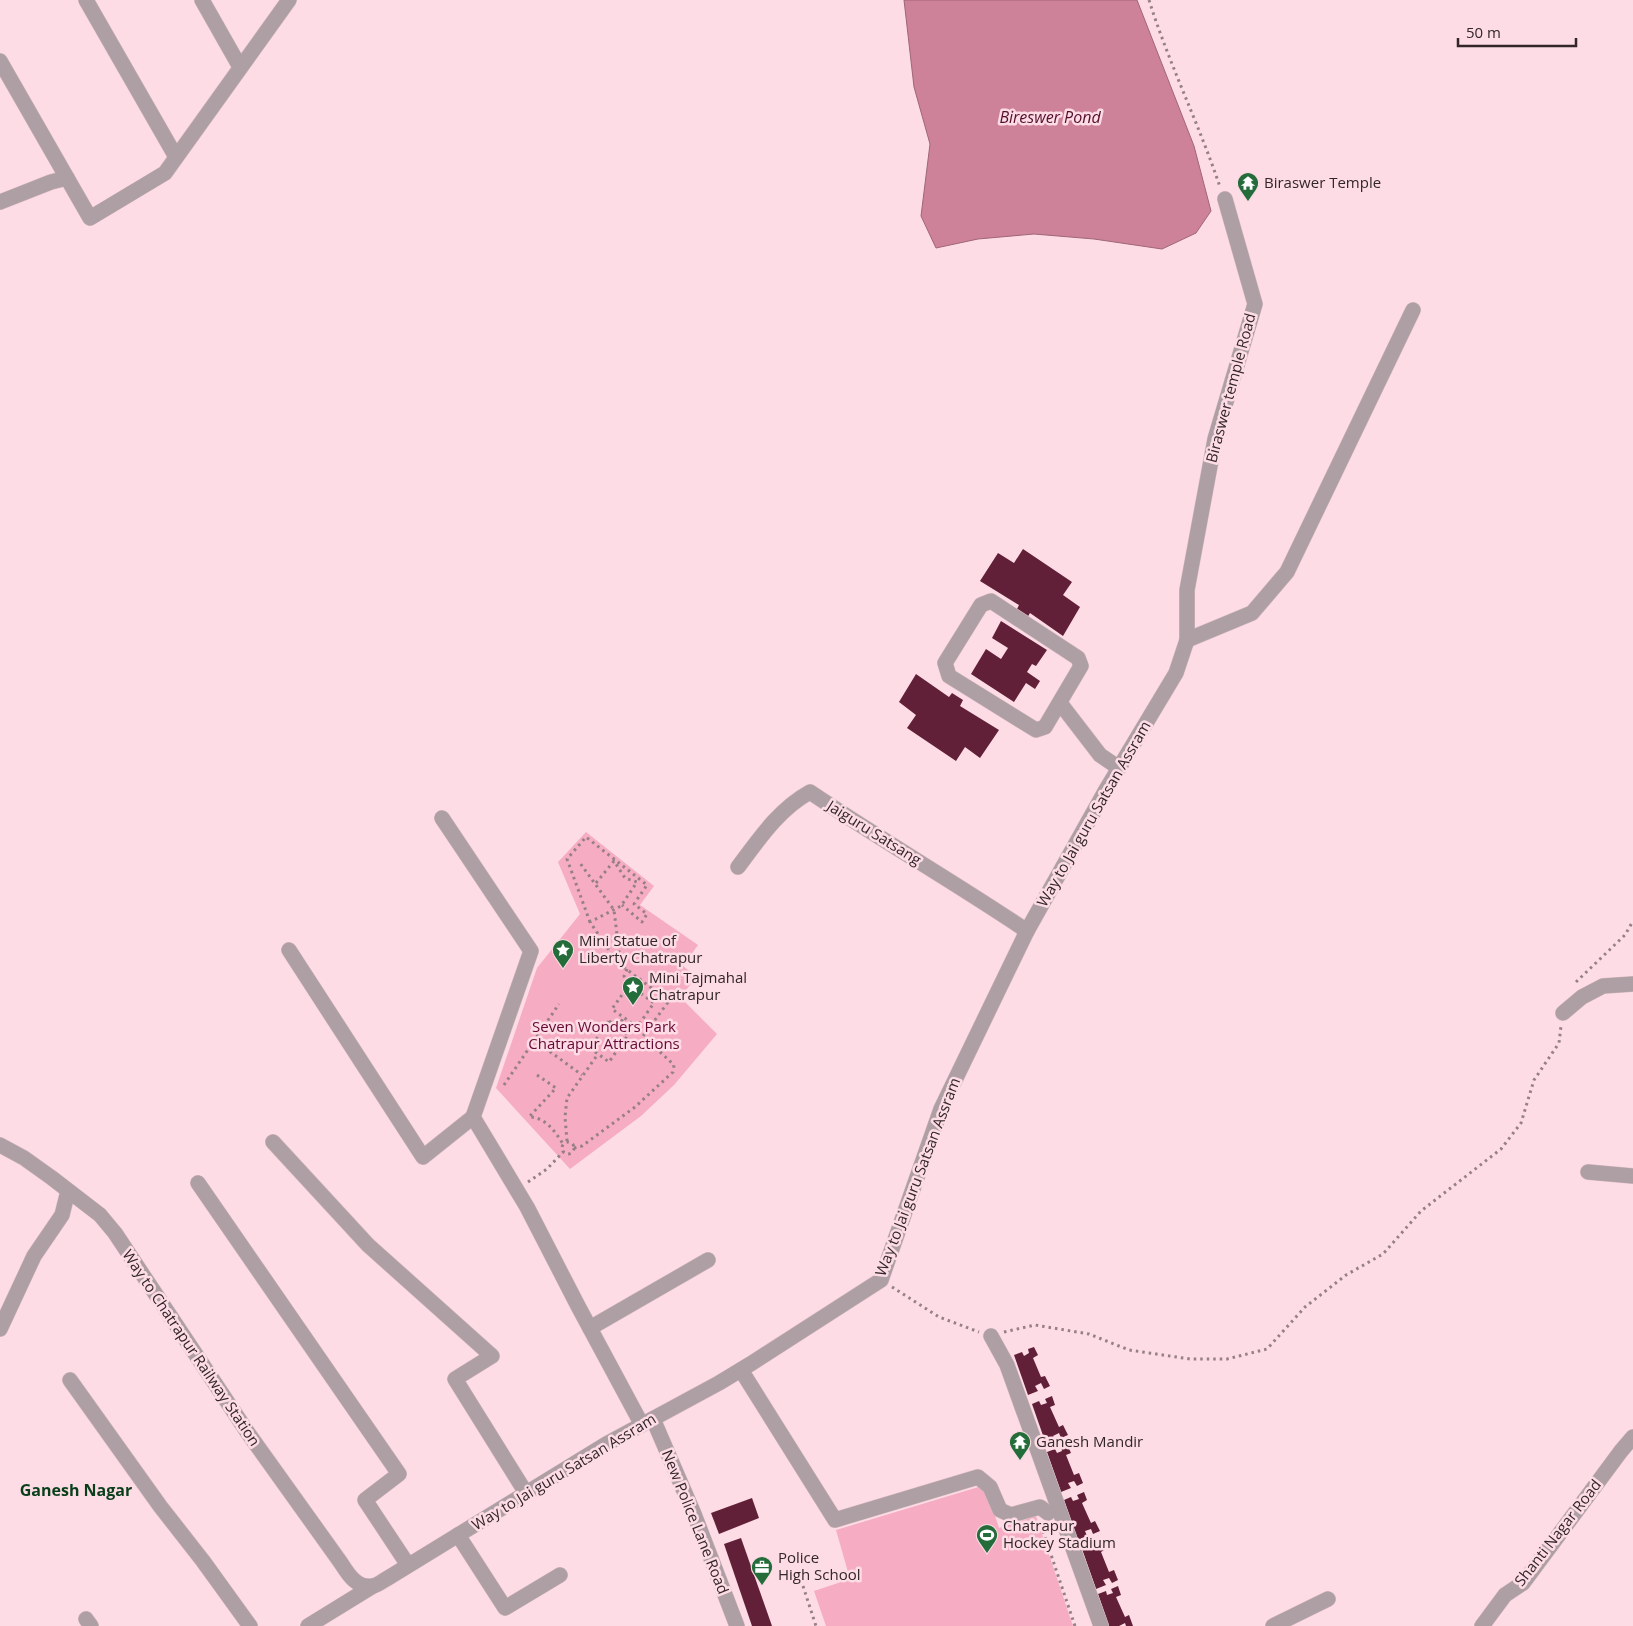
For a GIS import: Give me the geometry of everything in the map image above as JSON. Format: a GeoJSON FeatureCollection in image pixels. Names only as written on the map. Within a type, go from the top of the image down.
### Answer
{"type":"FeatureCollection","features":[{"type":"Feature","properties":{"kind":"street"},"geometry":{"type":"LineString","coordinates":[[86,0],[176,157]]}},
{"type":"Feature","properties":{"kind":"street"},"geometry":{"type":"LineString","coordinates":[[202,0],[240,67]]}},
{"type":"Feature","properties":{"kind":"street"},"geometry":{"type":"LineString","coordinates":[[0,61],[90,218],[165,174],[289,0]]}},
{"type":"Feature","properties":{"kind":"street"},"geometry":{"type":"LineString","coordinates":[[0,202],[51,182],[67,178]]}},
{"type":"Feature","properties":{"kind":"street","name":"Biraswer temple Road"},"geometry":{"type":"LineString","coordinates":[[1188,640],[1187,590],[1215,439],[1254,304],[1224,199]]}},
{"type":"Feature","properties":{"kind":"street"},"geometry":{"type":"LineString","coordinates":[[1188,640],[1252,613],[1287,572],[1413,310]]}},
{"type":"Feature","properties":{"kind":"street"},"geometry":{"type":"LineString","coordinates":[[991,601],[1078,658],[1081,666],[1060,703],[1045,727],[1036,730],[949,676],[945,662],[981,605],[991,601]]}},
{"type":"Feature","properties":{"kind":"street","name":"Way to Jai guru Satsan Assram"},"geometry":{"type":"LineString","coordinates":[[308,1626],[608,1443],[741,1370],[881,1280],[941,1109],[1027,931],[1119,768],[1176,673],[1188,640]]}},
{"type":"Feature","properties":{"kind":"street"},"geometry":{"type":"LineString","coordinates":[[1060,703],[1100,755],[1119,768]]}},
{"type":"Feature","properties":{"kind":"street","name":"Jaiguru Satsang"},"geometry":{"type":"LineString","coordinates":[[738,867],[771,824],[797,799],[810,792],[976,896],[1027,931]]}},
{"type":"Feature","properties":{"kind":"street"},"geometry":{"type":"LineString","coordinates":[[289,950],[423,1157],[473,1117],[531,951],[442,818]]}},
{"type":"Feature","properties":{"kind":"street"},"geometry":{"type":"LineString","coordinates":[[1563,1013],[1582,997],[1603,986],[1633,984]]}},
{"type":"Feature","properties":{"kind":"street","name":"New Police Lane Road"},"geometry":{"type":"LineString","coordinates":[[473,1117],[517,1190],[590,1328],[647,1422],[694,1514],[737,1626]]}},
{"type":"Feature","properties":{"kind":"street"},"geometry":{"type":"LineString","coordinates":[[273,1142],[368,1245],[492,1356],[455,1379],[526,1493]]}},
{"type":"Feature","properties":{"kind":"street","name":"Way to Chatrapur Railway Station"},"geometry":{"type":"LineString","coordinates":[[0,1145],[24,1158],[100,1215],[115,1233],[248,1433],[353,1580],[360,1584],[373,1586]]}},
{"type":"Feature","properties":{"kind":"street"},"geometry":{"type":"LineString","coordinates":[[1588,1172],[1633,1176]]}},
{"type":"Feature","properties":{"kind":"street"},"geometry":{"type":"LineString","coordinates":[[198,1183],[399,1474],[365,1500],[408,1566]]}},
{"type":"Feature","properties":{"kind":"street"},"geometry":{"type":"LineString","coordinates":[[0,1330],[34,1256],[62,1215],[68,1191]]}},
{"type":"Feature","properties":{"kind":"street"},"geometry":{"type":"LineString","coordinates":[[590,1328],[708,1260]]}},
{"type":"Feature","properties":{"kind":"street"},"geometry":{"type":"LineString","coordinates":[[991,1336],[1007,1365],[1101,1626]]}},
{"type":"Feature","properties":{"kind":"street"},"geometry":{"type":"LineString","coordinates":[[741,1370],[834,1520],[978,1477],[990,1487],[1000,1510],[1011,1515],[1042,1511]]}},
{"type":"Feature","properties":{"kind":"street"},"geometry":{"type":"LineString","coordinates":[[70,1380],[160,1506],[250,1626]]}},
{"type":"Feature","properties":{"kind":"street","name":"Shanti Nagar Road"},"geometry":{"type":"LineString","coordinates":[[1482,1626],[1505,1595],[1522,1583],[1633,1437]]}},
{"type":"Feature","properties":{"kind":"street"},"geometry":{"type":"LineString","coordinates":[[458,1535],[504,1608],[560,1575]]}},
{"type":"Feature","properties":{"kind":"street"},"geometry":{"type":"LineString","coordinates":[[1273,1626],[1328,1600]]}},
{"type":"Feature","properties":{"kind":"path"},"geometry":{"type":"LineString","coordinates":[[1149,0],[1161,39],[1207,147],[1224,199]]}},
{"type":"Feature","properties":{"kind":"path"},"geometry":{"type":"LineString","coordinates":[[563,1152],[569,1154],[573,1152],[574,1148],[582,1146],[635,1107],[674,1072],[674,1065],[643,1036],[669,1001],[618,963],[590,922],[567,859],[586,837],[646,885],[634,904],[647,914],[642,922],[622,904]]}},
{"type":"Feature","properties":{"kind":"path"},"geometry":{"type":"LineString","coordinates":[[590,922],[622,904],[637,882],[625,878],[614,861],[596,883]]}},
{"type":"Feature","properties":{"kind":"path"},"geometry":{"type":"LineString","coordinates":[[580,863],[614,910],[619,952],[618,963]]}},
{"type":"Feature","properties":{"kind":"path"},"geometry":{"type":"LineString","coordinates":[[1573,985],[1625,935],[1633,921]]}},
{"type":"Feature","properties":{"kind":"path"},"geometry":{"type":"LineString","coordinates":[[627,969],[624,976],[629,984],[654,1003],[637,1026],[612,1008],[629,984]]}},
{"type":"Feature","properties":{"kind":"path"},"geometry":{"type":"LineString","coordinates":[[504,1085],[559,1004]]}},
{"type":"Feature","properties":{"kind":"path"},"geometry":{"type":"LineString","coordinates":[[881,1280],[939,1317],[991,1336],[1035,1325],[1089,1334],[1128,1350],[1190,1359],[1227,1359],[1267,1350],[1305,1307],[1346,1275],[1383,1254],[1421,1211],[1501,1149],[1521,1123],[1534,1080],[1559,1043],[1563,1013]]}},
{"type":"Feature","properties":{"kind":"path"},"geometry":{"type":"LineString","coordinates":[[617,1027],[624,1017]]}},
{"type":"Feature","properties":{"kind":"path"},"geometry":{"type":"LineString","coordinates":[[608,1021],[628,1035],[609,1062],[598,1054],[590,1048],[608,1021]]}},
{"type":"Feature","properties":{"kind":"path"},"geometry":{"type":"LineString","coordinates":[[534,1040],[582,1075]]}},
{"type":"Feature","properties":{"kind":"path"},"geometry":{"type":"LineString","coordinates":[[567,1142],[564,1117],[568,1098],[598,1054]]}},
{"type":"Feature","properties":{"kind":"path"},"geometry":{"type":"LineString","coordinates":[[538,1075],[556,1088],[529,1117],[536,1117],[553,1130],[563,1144],[561,1148],[563,1152]]}},
{"type":"Feature","properties":{"kind":"path"},"geometry":{"type":"LineString","coordinates":[[563,1144],[567,1142],[572,1143],[574,1148]]}},
{"type":"Feature","properties":{"kind":"path"},"geometry":{"type":"LineString","coordinates":[[517,1190],[547,1169],[563,1152]]}},
{"type":"Feature","properties":{"kind":"path"},"geometry":{"type":"LineString","coordinates":[[1042,1511],[1075,1626]]}},
{"type":"Feature","properties":{"kind":"path"},"geometry":{"type":"LineString","coordinates":[[803,1586],[816,1626]]}},
{"type":"Feature","properties":{"kind":"green space","name":"Seven Wonders Park Chatrapur Attractions"},"geometry":{"type":"Polygon","coordinates":[[[586,832],[654,886],[640,905],[698,945],[683,966],[697,977],[680,997],[717,1034],[674,1085],[641,1116],[570,1169],[496,1088],[537,968],[580,914],[558,862],[586,832]]]}},
{"type":"Feature","properties":{"kind":"green space","name":"Chatrapur Hockey Stadium"},"geometry":{"type":"Polygon","coordinates":[[[985,1485],[999,1528],[1036,1516],[1073,1626],[826,1626],[814,1591],[850,1579],[836,1530],[985,1485]]]}},
{"type":"Feature","properties":{"kind":"water","name":"Bireswer Pond"},"geometry":{"type":"Polygon","coordinates":[[[904,0],[1137,0],[1194,146],[1211,211],[1196,233],[1162,249],[1094,239],[1034,234],[978,239],[936,248],[921,216],[930,144],[914,87],[904,0]]]}},
{"type":"Feature","properties":{"kind":"building"},"geometry":{"type":"Polygon","coordinates":[[[1023,549],[1072,582],[1063,595],[1080,607],[1063,636],[1030,613],[1027,618],[1016,611],[1019,605],[980,581],[998,553],[1014,563],[1023,549]]]}},
{"type":"Feature","properties":{"kind":"building"},"geometry":{"type":"Polygon","coordinates":[[[1001,621],[1047,650],[1036,666],[1032,664],[1027,672],[1040,681],[1035,689],[1026,683],[1014,702],[971,674],[986,649],[1001,659],[1008,648],[992,638],[1001,621]]]}},
{"type":"Feature","properties":{"kind":"building"},"geometry":{"type":"Polygon","coordinates":[[[916,674],[949,697],[952,693],[963,700],[960,706],[999,730],[980,758],[965,747],[956,761],[907,728],[916,715],[899,702],[916,674]]]}},
{"type":"Feature","properties":{"kind":"building"},"geometry":{"type":"Polygon","coordinates":[[[1034,1347],[1038,1355],[1033,1358],[1041,1377],[1045,1376],[1050,1386],[1044,1389],[1041,1383],[1035,1386],[1038,1391],[1028,1395],[1014,1355],[1022,1352],[1024,1356],[1029,1353],[1028,1349],[1034,1347]]]}},
{"type":"Feature","properties":{"kind":"building"},"geometry":{"type":"Polygon","coordinates":[[[1052,1396],[1055,1405],[1050,1407],[1059,1427],[1063,1425],[1068,1435],[1061,1438],[1059,1433],[1053,1436],[1055,1440],[1046,1444],[1032,1404],[1039,1401],[1041,1405],[1047,1403],[1045,1399],[1052,1396]]]}},
{"type":"Feature","properties":{"kind":"building"},"geometry":{"type":"Polygon","coordinates":[[[1067,1444],[1071,1453],[1066,1455],[1074,1475],[1079,1473],[1083,1483],[1077,1486],[1074,1481],[1068,1483],[1071,1488],[1061,1492],[1047,1452],[1055,1449],[1057,1453],[1062,1451],[1061,1447],[1067,1444]]]}},
{"type":"Feature","properties":{"kind":"building"},"geometry":{"type":"Polygon","coordinates":[[[1084,1492],[1087,1500],[1082,1503],[1091,1523],[1095,1521],[1100,1531],[1093,1534],[1091,1529],[1085,1531],[1087,1536],[1078,1540],[1064,1500],[1071,1497],[1073,1501],[1079,1499],[1077,1495],[1084,1492]]]}},
{"type":"Feature","properties":{"kind":"building"},"geometry":{"type":"Polygon","coordinates":[[[752,1498],[759,1518],[719,1534],[711,1513],[752,1498]]]}},
{"type":"Feature","properties":{"kind":"building"},"geometry":{"type":"Polygon","coordinates":[[[741,1538],[772,1626],[752,1626],[724,1544],[741,1538]]]}},
{"type":"Feature","properties":{"kind":"building"},"geometry":{"type":"Polygon","coordinates":[[[1102,1541],[1106,1549],[1101,1552],[1109,1572],[1114,1570],[1118,1580],[1112,1583],[1109,1578],[1103,1580],[1106,1585],[1096,1589],[1082,1549],[1090,1546],[1091,1550],[1097,1548],[1096,1543],[1102,1541]]]}},
{"type":"Feature","properties":{"kind":"building"},"geometry":{"type":"Polygon","coordinates":[[[1118,1586],[1121,1595],[1116,1597],[1125,1617],[1129,1615],[1133,1626],[1126,1626],[1125,1623],[1119,1626],[1109,1626],[1098,1594],[1106,1591],[1107,1595],[1113,1593],[1111,1589],[1118,1586]]]}},
{"type":"Feature","properties":{"kind":"place","name":"Biraswer Temple"},"geometry":{"type":"Point","coordinates":[1248,202]}},
{"type":"Feature","properties":{"kind":"place","name":"Mini Statue of Liberty Chatrapur"},"geometry":{"type":"Point","coordinates":[563,969]}},
{"type":"Feature","properties":{"kind":"place","name":"Mini Tajmahal Chatrapur"},"geometry":{"type":"Point","coordinates":[633,1006]}},
{"type":"Feature","properties":{"kind":"place","name":"Ganesh Mandir"},"geometry":{"type":"Point","coordinates":[1020,1461]}},
{"type":"Feature","properties":{"kind":"place","name":"Chatrapur Hockey Stadium"},"geometry":{"type":"Point","coordinates":[987,1554]}},
{"type":"Feature","properties":{"kind":"place","name":"Police High School"},"geometry":{"type":"Point","coordinates":[762,1586]}},
{"type":"Feature","properties":{"kind":"district","name":"Ganesh Nagar"},"geometry":{"type":"Point","coordinates":[76,1490]}}]}
